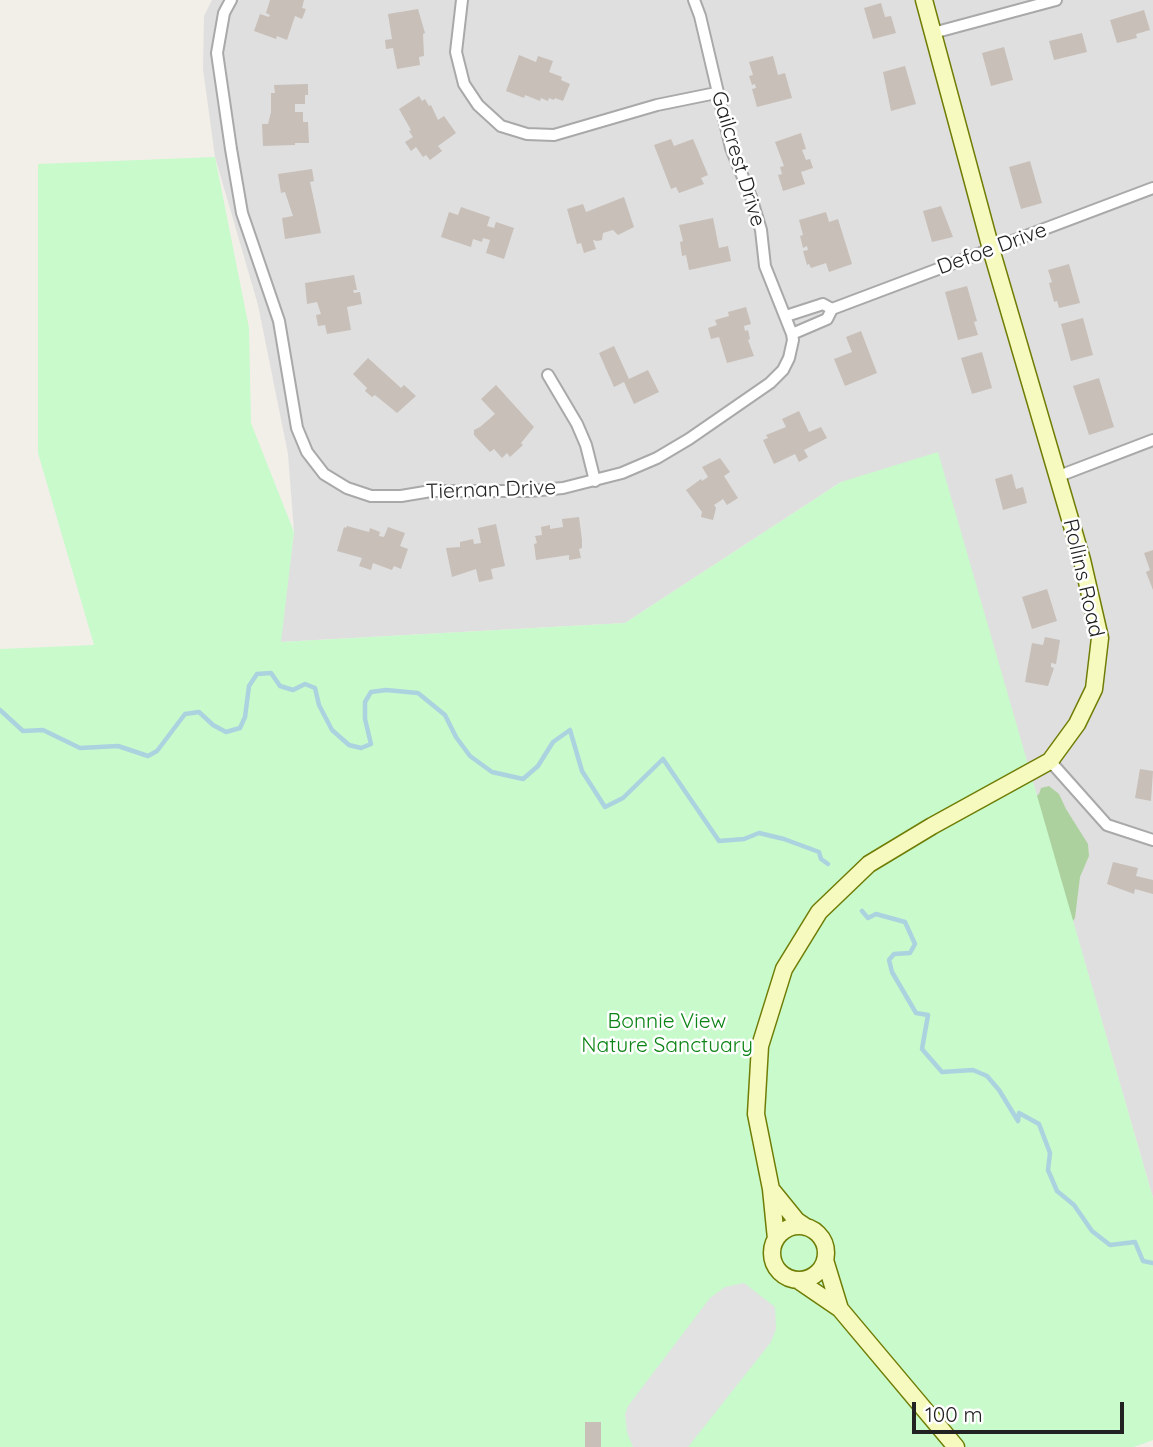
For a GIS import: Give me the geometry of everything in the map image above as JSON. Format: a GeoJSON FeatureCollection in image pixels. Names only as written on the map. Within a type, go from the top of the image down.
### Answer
{"type":"FeatureCollection","features":[{"type":"Feature","properties":{"kind":"street","name":"Tiernan Drive"},"geometry":{"type":"LineString","coordinates":[[231,0],[224,13],[217,53],[242,213],[279,321],[297,428],[307,452],[324,474],[347,488],[371,496],[401,496],[431,491],[529,491],[595,481],[622,473],[657,458],[690,439],[770,383],[783,370],[789,358],[792,334]]}},
{"type":"Feature","properties":{"kind":"street"},"geometry":{"type":"LineString","coordinates":[[462,0],[456,52],[464,84],[478,105],[501,125],[527,134],[554,135],[657,105],[716,93]]}},
{"type":"Feature","properties":{"kind":"street","name":"Gailcrest Drive"},"geometry":{"type":"LineString","coordinates":[[694,0],[731,148],[761,230],[765,266],[786,316]]}},
{"type":"Feature","properties":{"kind":"street","name":"Rollins Road"},"geometry":{"type":"LineString","coordinates":[[924,0],[991,249],[1082,560],[1100,638],[1094,689],[1077,724],[1050,761],[869,864],[819,912],[785,969],[760,1045],[755,1115],[771,1189],[776,1239],[771,1253],[776,1268],[786,1277],[799,1280],[841,1309],[956,1447]]}},
{"type":"Feature","properties":{"kind":"street"},"geometry":{"type":"LineString","coordinates":[[933,33],[1056,0]]}},
{"type":"Feature","properties":{"kind":"street","name":"Defoe Drive"},"geometry":{"type":"LineString","coordinates":[[792,334],[827,319],[832,309],[1153,188]]}},
{"type":"Feature","properties":{"kind":"street","name":"Defoe Drive"},"geometry":{"type":"LineString","coordinates":[[786,316],[823,304],[832,309]]}},
{"type":"Feature","properties":{"kind":"street"},"geometry":{"type":"LineString","coordinates":[[786,316],[792,334]]}},
{"type":"Feature","properties":{"kind":"street"},"geometry":{"type":"LineString","coordinates":[[548,375],[577,424],[586,445],[595,481]]}},
{"type":"Feature","properties":{"kind":"street"},"geometry":{"type":"LineString","coordinates":[[1059,477],[1153,440]]}},
{"type":"Feature","properties":{"kind":"street"},"geometry":{"type":"LineString","coordinates":[[1050,761],[1107,825],[1153,840]]}},
{"type":"Feature","properties":{"kind":"street","name":"Rollins Road"},"geometry":{"type":"LineString","coordinates":[[771,1189],[797,1221],[813,1230],[824,1243],[825,1260],[841,1309]]}},
{"type":"Feature","properties":{"kind":"street"},"geometry":{"type":"LineString","coordinates":[[776,1239],[789,1228],[806,1227]]}},
{"type":"Feature","properties":{"kind":"street"},"geometry":{"type":"LineString","coordinates":[[799,1280],[816,1275],[825,1260]]}},
{"type":"Feature","properties":{"kind":"shaded area"},"geometry":{"type":"Polygon","coordinates":[[[212,0],[1153,0],[1153,1198],[1030,774],[841,482],[625,623],[280,642],[294,532],[288,454],[258,305],[215,157],[203,69],[204,16],[212,0]]]}},
{"type":"Feature","properties":{"kind":"shaded area"},"geometry":{"type":"Polygon","coordinates":[[[744,1283],[775,1307],[776,1329],[771,1342],[688,1447],[633,1447],[627,1432],[625,1414],[628,1406],[710,1298],[725,1287],[744,1283]]]}},
{"type":"Feature","properties":{"kind":"green space","name":"Bonnie View Nature Sanctuary"},"geometry":{"type":"Polygon","coordinates":[[[215,157],[249,328],[251,423],[294,532],[281,642],[625,623],[841,482],[938,452],[1153,1198],[1153,1440],[1134,1447],[0,1447],[0,649],[94,645],[38,453],[38,164],[215,157]]]}},
{"type":"Feature","properties":{"kind":"green space"},"geometry":{"type":"Polygon","coordinates":[[[1049,786],[1059,794],[1088,844],[1089,856],[1080,877],[1075,918],[1067,930],[1025,806],[1039,794],[1041,788],[1049,786]]]}},
{"type":"Feature","properties":{"kind":"building"},"geometry":{"type":"Polygon","coordinates":[[[270,0],[304,0],[302,8],[306,9],[302,19],[295,16],[287,40],[254,31],[260,14],[269,17],[266,13],[270,0]]]}},
{"type":"Feature","properties":{"kind":"building"},"geometry":{"type":"Polygon","coordinates":[[[881,3],[885,17],[891,16],[896,33],[873,39],[864,8],[881,3]]]}},
{"type":"Feature","properties":{"kind":"building"},"geometry":{"type":"Polygon","coordinates":[[[418,9],[425,33],[424,56],[419,57],[420,65],[397,69],[393,48],[386,49],[385,40],[392,39],[388,14],[418,9]]]}},
{"type":"Feature","properties":{"kind":"building"},"geometry":{"type":"Polygon","coordinates":[[[1144,10],[1150,30],[1136,34],[1137,38],[1117,43],[1110,20],[1144,10]]]}},
{"type":"Feature","properties":{"kind":"building"},"geometry":{"type":"Polygon","coordinates":[[[1082,33],[1087,52],[1054,60],[1049,41],[1082,33]]]}},
{"type":"Feature","properties":{"kind":"building"},"geometry":{"type":"Polygon","coordinates":[[[1004,47],[1013,80],[991,86],[982,53],[1004,47]]]}},
{"type":"Feature","properties":{"kind":"building"},"geometry":{"type":"Polygon","coordinates":[[[519,55],[536,62],[538,56],[553,61],[549,72],[562,77],[561,80],[570,84],[563,101],[541,98],[540,101],[506,91],[519,55]]]}},
{"type":"Feature","properties":{"kind":"building"},"geometry":{"type":"Polygon","coordinates":[[[773,56],[778,75],[785,73],[792,98],[757,107],[752,89],[756,88],[755,84],[752,85],[749,76],[753,75],[749,62],[773,56]]]}},
{"type":"Feature","properties":{"kind":"building"},"geometry":{"type":"Polygon","coordinates":[[[905,66],[916,104],[891,111],[883,72],[905,66]]]}},
{"type":"Feature","properties":{"kind":"building"},"geometry":{"type":"Polygon","coordinates":[[[308,84],[305,104],[295,104],[295,112],[303,112],[303,122],[308,122],[309,143],[263,146],[262,124],[268,124],[271,93],[275,93],[274,85],[308,84]]]}},
{"type":"Feature","properties":{"kind":"building"},"geometry":{"type":"Polygon","coordinates":[[[419,96],[422,101],[425,99],[429,106],[431,105],[438,120],[444,116],[456,133],[438,146],[442,151],[430,160],[426,155],[423,157],[416,147],[411,151],[405,142],[413,137],[399,109],[419,96]]]}},
{"type":"Feature","properties":{"kind":"building"},"geometry":{"type":"Polygon","coordinates":[[[801,133],[806,149],[802,150],[806,160],[810,159],[813,168],[801,172],[805,184],[783,191],[778,175],[782,174],[780,167],[784,166],[775,142],[801,133]]]}},
{"type":"Feature","properties":{"kind":"building"},"geometry":{"type":"Polygon","coordinates":[[[671,139],[674,146],[693,139],[708,175],[701,178],[704,184],[679,193],[676,187],[671,189],[654,145],[671,139]]]}},
{"type":"Feature","properties":{"kind":"building"},"geometry":{"type":"Polygon","coordinates":[[[1030,161],[1042,203],[1021,209],[1009,167],[1030,161]]]}},
{"type":"Feature","properties":{"kind":"building"},"geometry":{"type":"Polygon","coordinates":[[[312,169],[314,181],[310,182],[321,233],[285,239],[282,218],[293,216],[285,192],[281,193],[278,174],[312,169]]]}},
{"type":"Feature","properties":{"kind":"building"},"geometry":{"type":"Polygon","coordinates":[[[624,197],[634,227],[618,235],[613,230],[603,233],[602,240],[593,240],[596,249],[584,253],[581,243],[577,244],[567,209],[583,204],[586,212],[624,197]]]}},
{"type":"Feature","properties":{"kind":"building"},"geometry":{"type":"Polygon","coordinates":[[[941,206],[953,237],[932,242],[923,211],[941,206]]]}},
{"type":"Feature","properties":{"kind":"building"},"geometry":{"type":"Polygon","coordinates":[[[461,207],[490,217],[487,226],[494,228],[496,222],[514,228],[504,259],[486,253],[490,240],[483,238],[482,242],[473,239],[471,247],[441,237],[449,212],[458,215],[461,207]]]}},
{"type":"Feature","properties":{"kind":"building"},"geometry":{"type":"Polygon","coordinates":[[[826,212],[829,222],[838,219],[852,264],[829,272],[826,263],[811,268],[807,265],[803,251],[808,250],[807,246],[803,248],[799,220],[826,212]]]}},
{"type":"Feature","properties":{"kind":"building"},"geometry":{"type":"Polygon","coordinates":[[[713,218],[719,248],[728,246],[731,261],[689,270],[686,255],[682,256],[680,242],[683,241],[679,225],[713,218]]]}},
{"type":"Feature","properties":{"kind":"building"},"geometry":{"type":"Polygon","coordinates":[[[1069,264],[1080,303],[1059,308],[1057,301],[1054,302],[1048,270],[1069,264]]]}},
{"type":"Feature","properties":{"kind":"building"},"geometry":{"type":"Polygon","coordinates":[[[354,275],[357,290],[353,290],[354,293],[360,292],[362,304],[347,307],[351,330],[327,334],[325,325],[318,326],[316,315],[321,314],[317,302],[307,304],[305,283],[354,275]]]}},
{"type":"Feature","properties":{"kind":"building"},"geometry":{"type":"Polygon","coordinates":[[[967,286],[978,335],[958,340],[945,292],[967,286]]]}},
{"type":"Feature","properties":{"kind":"building"},"geometry":{"type":"Polygon","coordinates":[[[746,307],[751,324],[744,326],[745,331],[748,330],[748,340],[754,356],[727,363],[719,337],[711,339],[708,328],[717,325],[715,320],[729,316],[728,312],[746,307]]]}},
{"type":"Feature","properties":{"kind":"building"},"geometry":{"type":"Polygon","coordinates":[[[1083,318],[1093,355],[1071,361],[1061,324],[1083,318]]]}},
{"type":"Feature","properties":{"kind":"building"},"geometry":{"type":"Polygon","coordinates":[[[861,331],[877,373],[845,386],[834,359],[852,352],[846,337],[861,331]]]}},
{"type":"Feature","properties":{"kind":"building"},"geometry":{"type":"Polygon","coordinates":[[[614,346],[629,379],[648,370],[659,392],[634,404],[624,382],[614,387],[599,353],[614,346]]]}},
{"type":"Feature","properties":{"kind":"building"},"geometry":{"type":"Polygon","coordinates":[[[982,352],[992,388],[972,394],[961,358],[982,352]]]}},
{"type":"Feature","properties":{"kind":"building"},"geometry":{"type":"Polygon","coordinates":[[[368,358],[401,388],[404,385],[416,396],[397,413],[375,395],[372,397],[365,391],[367,388],[353,374],[368,358]]]}},
{"type":"Feature","properties":{"kind":"building"},"geometry":{"type":"Polygon","coordinates":[[[1099,378],[1114,427],[1089,435],[1073,386],[1099,378]]]}},
{"type":"Feature","properties":{"kind":"building"},"geometry":{"type":"Polygon","coordinates":[[[496,385],[534,427],[521,443],[523,445],[510,457],[507,453],[502,458],[494,449],[490,452],[474,435],[474,430],[495,414],[481,399],[496,385]]]}},
{"type":"Feature","properties":{"kind":"building"},"geometry":{"type":"Polygon","coordinates":[[[799,411],[809,432],[821,427],[827,438],[804,450],[808,457],[799,462],[795,454],[774,464],[763,440],[768,438],[766,435],[786,427],[782,419],[799,411]]]}},
{"type":"Feature","properties":{"kind":"building"},"geometry":{"type":"Polygon","coordinates":[[[720,458],[730,472],[724,476],[738,498],[727,505],[723,499],[714,505],[716,508],[713,520],[701,517],[702,512],[686,490],[708,477],[702,467],[720,458]]]}},
{"type":"Feature","properties":{"kind":"building"},"geometry":{"type":"Polygon","coordinates":[[[1012,474],[1016,489],[1023,487],[1027,503],[1003,510],[995,479],[1012,474]]]}},
{"type":"Feature","properties":{"kind":"building"},"geometry":{"type":"Polygon","coordinates":[[[579,517],[581,558],[569,560],[569,555],[536,560],[535,536],[542,535],[541,527],[563,527],[562,519],[579,517]]]}},
{"type":"Feature","properties":{"kind":"building"},"geometry":{"type":"Polygon","coordinates":[[[496,524],[505,566],[491,569],[493,579],[479,582],[476,569],[452,577],[446,548],[460,547],[460,542],[473,539],[474,544],[481,543],[478,528],[496,524]]]}},
{"type":"Feature","properties":{"kind":"building"},"geometry":{"type":"Polygon","coordinates":[[[344,527],[369,532],[370,528],[384,537],[388,527],[405,533],[400,546],[408,549],[401,569],[394,566],[392,570],[373,563],[371,570],[359,566],[362,558],[337,551],[344,527]]]}},
{"type":"Feature","properties":{"kind":"building"},"geometry":{"type":"Polygon","coordinates":[[[1153,550],[1153,590],[1146,572],[1150,570],[1144,553],[1153,550]]]}},
{"type":"Feature","properties":{"kind":"building"},"geometry":{"type":"Polygon","coordinates":[[[1047,589],[1057,621],[1032,629],[1022,597],[1047,589]]]}},
{"type":"Feature","properties":{"kind":"building"},"geometry":{"type":"Polygon","coordinates":[[[1045,637],[1060,640],[1056,664],[1051,663],[1054,668],[1048,686],[1025,682],[1032,643],[1043,645],[1045,637]]]}},
{"type":"Feature","properties":{"kind":"building"},"geometry":{"type":"Polygon","coordinates":[[[1140,769],[1153,771],[1151,801],[1135,798],[1140,769]]]}},
{"type":"Feature","properties":{"kind":"building"},"geometry":{"type":"Polygon","coordinates":[[[1113,862],[1138,868],[1136,876],[1153,880],[1153,894],[1135,889],[1134,894],[1107,884],[1113,862]]]}},
{"type":"Feature","properties":{"kind":"building"},"geometry":{"type":"Polygon","coordinates":[[[585,1422],[601,1422],[601,1447],[585,1447],[585,1422]]]}},
{"type":"Feature","properties":{"kind":"waterway"},"geometry":{"type":"LineString","coordinates":[[0,710],[23,731],[43,730],[80,748],[118,746],[148,756],[157,751],[185,714],[199,712],[213,725],[226,732],[240,728],[245,717],[249,686],[257,674],[271,673],[280,686],[293,690],[305,684],[315,688],[319,705],[332,730],[349,745],[361,748],[371,744],[365,719],[365,702],[371,692],[386,690],[418,693],[445,715],[470,756],[492,772],[523,779],[538,766],[553,742],[570,730],[582,771],[605,807],[623,798],[663,759],[719,841],[744,839],[759,833],[819,852],[821,859],[828,864]]}},
{"type":"Feature","properties":{"kind":"waterway"},"geometry":{"type":"LineString","coordinates":[[862,911],[868,918],[876,914],[905,922],[915,944],[910,953],[894,954],[889,960],[892,972],[916,1013],[928,1015],[922,1049],[942,1072],[973,1070],[987,1076],[1018,1121],[1019,1113],[1039,1124],[1050,1153],[1048,1170],[1057,1191],[1074,1205],[1092,1231],[1110,1245],[1135,1242],[1143,1261],[1153,1263]]}}]}
